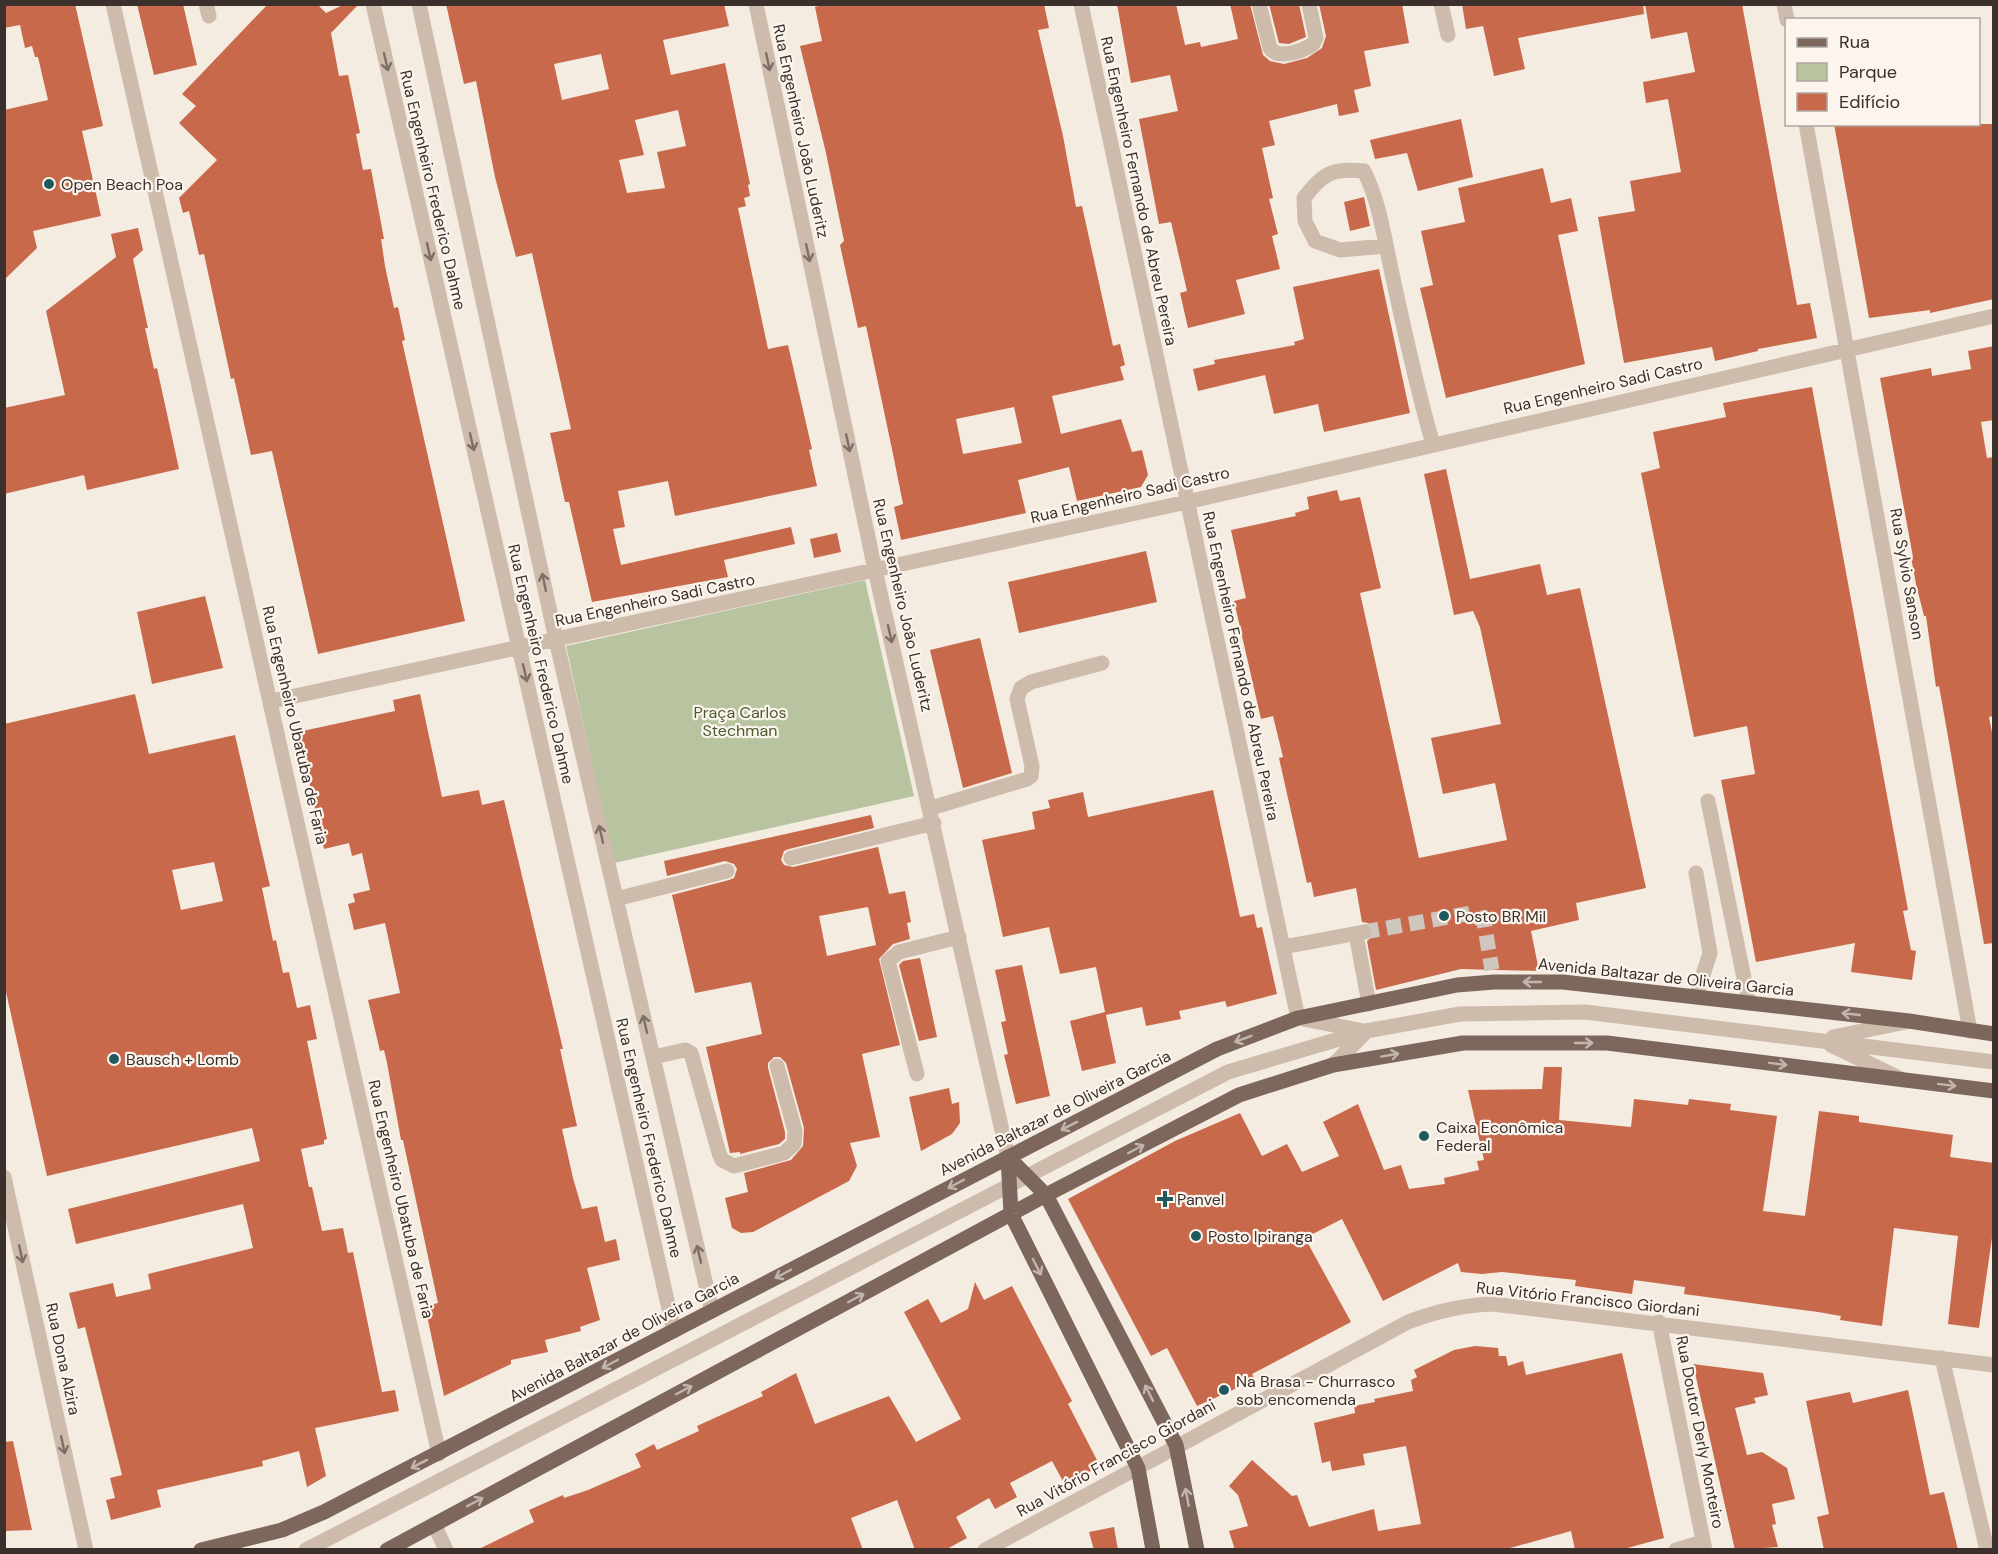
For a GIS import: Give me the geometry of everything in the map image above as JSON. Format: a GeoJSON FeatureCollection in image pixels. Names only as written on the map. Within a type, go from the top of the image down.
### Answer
{"type":"FeatureCollection","features":[{"type":"Feature","properties":{"kind":"main road","name":"Avenida Baltazar de Oliveira Garcia"},"geometry":{"type":"LineString","coordinates":[[201,1550],[282,1530],[324,1512],[1217,1049],[1298,1018],[1493,976],[1909,1021],[1994,1034]]}},
{"type":"Feature","properties":{"kind":"main road"},"geometry":{"type":"LineString","coordinates":[[387,1550],[1046,1195],[1239,1095],[1333,1065],[1463,1043],[1606,1042],[1994,1091]]}},
{"type":"Feature","properties":{"kind":"main road"},"geometry":{"type":"LineString","coordinates":[[1008,1157],[1046,1195],[1176,1445],[1197,1550]]}},
{"type":"Feature","properties":{"kind":"main road","name":"Rua Engenheiro João Luderitz"},"geometry":{"type":"LineString","coordinates":[[1008,1157],[1011,1214]]}},
{"type":"Feature","properties":{"kind":"main road"},"geometry":{"type":"LineString","coordinates":[[1011,1214],[1138,1468],[1153,1550]]}},
{"type":"Feature","properties":{"kind":"street","name":"Rua Engenheiro Ubatuba de Faria"},"geometry":{"type":"LineString","coordinates":[[113,4],[272,701],[439,1454]]}},
{"type":"Feature","properties":{"kind":"street","name":"Rua Engenheiro Frederico Dahme"},"geometry":{"type":"LineString","coordinates":[[373,4],[674,1331]]}},
{"type":"Feature","properties":{"kind":"street","name":"Rua Engenheiro Frederico Dahme"},"geometry":{"type":"LineString","coordinates":[[418,4],[556,640],[712,1311]]}},
{"type":"Feature","properties":{"kind":"street","name":"Rua Engenheiro João Luderitz"},"geometry":{"type":"LineString","coordinates":[[756,4],[875,570],[1008,1157]]}},
{"type":"Feature","properties":{"kind":"street","name":"Rua Engenheiro Fernando de Abreu Pereira"},"geometry":{"type":"LineString","coordinates":[[1081,4],[1298,1018]]}},
{"type":"Feature","properties":{"kind":"street"},"geometry":{"type":"LineString","coordinates":[[1259,4],[1270,48],[1280,55],[1313,44],[1316,38],[1309,4]]}},
{"type":"Feature","properties":{"kind":"street"},"geometry":{"type":"LineString","coordinates":[[1442,4],[1448,35]]}},
{"type":"Feature","properties":{"kind":"street","name":"Rua Sylvio Sanson"},"geometry":{"type":"LineString","coordinates":[[1806,126],[1849,348],[1970,1030]]}},
{"type":"Feature","properties":{"kind":"street"},"geometry":{"type":"LineString","coordinates":[[1386,246],[1340,250],[1315,241],[1305,221],[1304,198],[1319,178],[1341,169],[1364,171],[1373,190],[1386,246],[1421,403],[1433,444]]}},
{"type":"Feature","properties":{"kind":"street","name":"Rua Engenheiro Sadi Castro"},"geometry":{"type":"LineString","coordinates":[[272,701],[1186,502],[1994,316]]}},
{"type":"Feature","properties":{"kind":"street"},"geometry":{"type":"LineString","coordinates":[[791,858],[932,816],[1027,780],[1031,776],[1032,766],[1017,699],[1021,688],[1031,682],[1102,663]]}},
{"type":"Feature","properties":{"kind":"street"},"geometry":{"type":"LineString","coordinates":[[1708,801],[1749,1003]]}},
{"type":"Feature","properties":{"kind":"street"},"geometry":{"type":"LineString","coordinates":[[616,899],[727,871]]}},
{"type":"Feature","properties":{"kind":"street"},"geometry":{"type":"LineString","coordinates":[[1696,873],[1710,953],[1696,997]]}},
{"type":"Feature","properties":{"kind":"street"},"geometry":{"type":"LineString","coordinates":[[1283,947],[1360,933],[1369,1004]]}},
{"type":"Feature","properties":{"kind":"street"},"geometry":{"type":"LineString","coordinates":[[917,1074],[888,961],[899,952],[959,937]]}},
{"type":"Feature","properties":{"kind":"street"},"geometry":{"type":"LineString","coordinates":[[306,1550],[1228,1072],[1366,1032],[1460,1014],[1585,1012],[1994,1062]]}},
{"type":"Feature","properties":{"kind":"street"},"geometry":{"type":"LineString","coordinates":[[1298,1018],[1366,1032]]}},
{"type":"Feature","properties":{"kind":"street"},"geometry":{"type":"LineString","coordinates":[[1821,1040],[1909,1021]]}},
{"type":"Feature","properties":{"kind":"street"},"geometry":{"type":"LineString","coordinates":[[1333,1065],[1366,1032]]}},
{"type":"Feature","properties":{"kind":"street"},"geometry":{"type":"LineString","coordinates":[[1821,1040],[1901,1079]]}},
{"type":"Feature","properties":{"kind":"street"},"geometry":{"type":"LineString","coordinates":[[653,1057],[681,1050],[692,1053],[719,1154],[722,1160],[734,1166],[784,1153],[794,1144],[795,1131],[777,1066]]}},
{"type":"Feature","properties":{"kind":"street","name":"Rua Dona Alzira"},"geometry":{"type":"LineString","coordinates":[[4,1177],[86,1550]]}},
{"type":"Feature","properties":{"kind":"street","name":"Rua Vitório Francisco Giordani"},"geometry":{"type":"LineString","coordinates":[[985,1550],[1138,1468],[1176,1445],[1408,1322],[1435,1311],[1466,1305],[1493,1304],[1659,1322],[1994,1365]]}},
{"type":"Feature","properties":{"kind":"street","name":"Rua Doutor Derly Monteiro"},"geometry":{"type":"LineString","coordinates":[[1659,1322],[1704,1546]]}},
{"type":"Feature","properties":{"kind":"street"},"geometry":{"type":"LineString","coordinates":[[1942,1358],[1987,1550]]}},
{"type":"Feature","properties":{"kind":"street"},"geometry":{"type":"LineString","coordinates":[[434,1524],[446,1550]]}},
{"type":"Feature","properties":{"kind":"street"},"geometry":{"type":"LineString","coordinates":[[1677,1550],[1704,1546]]}},
{"type":"Feature","properties":{"kind":"green space","name":"Praça Carlos Stechman"},"geometry":{"type":"Polygon","coordinates":[[[865,580],[914,796],[614,863],[566,646],[865,580]]]}},
{"type":"Feature","properties":{"kind":"building"},"geometry":{"type":"Polygon","coordinates":[[[4,4],[75,4],[103,126],[82,131],[101,216],[33,231],[37,248],[4,280],[4,110],[48,100],[38,57],[35,57],[32,46],[25,48],[20,25],[4,28],[4,4]]]}},
{"type":"Feature","properties":{"kind":"building"},"geometry":{"type":"Polygon","coordinates":[[[137,4],[183,4],[197,65],[154,75],[137,4]]]}},
{"type":"Feature","properties":{"kind":"building"},"geometry":{"type":"Polygon","coordinates":[[[268,4],[317,4],[326,13],[345,4],[359,4],[331,33],[339,76],[348,75],[360,133],[356,134],[363,170],[371,169],[384,239],[381,239],[385,266],[394,308],[398,307],[405,340],[402,341],[465,621],[318,654],[272,451],[251,455],[234,378],[231,379],[204,254],[199,255],[189,211],[183,213],[179,198],[217,160],[179,123],[196,106],[182,94],[268,4]]]}},
{"type":"Feature","properties":{"kind":"building"},"geometry":{"type":"Polygon","coordinates":[[[446,4],[724,4],[729,26],[663,40],[671,75],[725,63],[750,184],[748,185],[750,196],[744,198],[746,206],[738,208],[768,349],[788,345],[812,449],[809,450],[817,486],[675,516],[668,481],[618,491],[625,527],[613,529],[621,565],[791,527],[795,544],[724,560],[728,577],[592,602],[569,502],[565,502],[550,433],[571,429],[532,253],[516,257],[495,177],[476,81],[464,84],[446,4]],[[601,54],[554,64],[562,100],[609,89],[601,54]],[[678,110],[635,120],[644,155],[619,160],[627,193],[665,188],[657,152],[686,146],[678,110]]]}},
{"type":"Feature","properties":{"kind":"building"},"geometry":{"type":"Polygon","coordinates":[[[826,4],[1044,4],[1049,28],[1038,30],[1063,136],[1076,207],[1082,206],[1113,346],[1120,344],[1125,365],[1120,367],[1124,380],[1052,396],[1061,434],[1121,419],[1132,452],[1142,450],[1148,475],[1141,487],[1077,501],[1069,467],[1018,480],[1026,513],[901,540],[894,507],[903,504],[893,454],[866,326],[858,328],[840,245],[844,241],[826,153],[800,46],[822,41],[815,7],[826,4]],[[1014,407],[956,419],[963,454],[1022,443],[1014,407]]]}},
{"type":"Feature","properties":{"kind":"building"},"geometry":{"type":"Polygon","coordinates":[[[1117,4],[1176,4],[1185,45],[1200,42],[1201,47],[1238,39],[1230,4],[1250,4],[1263,55],[1270,61],[1284,64],[1307,58],[1322,48],[1326,36],[1319,4],[1402,4],[1409,43],[1364,51],[1371,86],[1354,90],[1359,112],[1339,116],[1337,104],[1269,121],[1275,145],[1262,148],[1273,198],[1269,199],[1278,234],[1272,236],[1280,269],[1236,280],[1245,314],[1188,328],[1180,293],[1187,291],[1171,222],[1159,224],[1139,119],[1178,111],[1170,75],[1131,83],[1117,4]]]}},
{"type":"Feature","properties":{"kind":"building"},"geometry":{"type":"Polygon","coordinates":[[[1269,4],[1299,4],[1306,37],[1289,44],[1279,43],[1269,4]]]}},
{"type":"Feature","properties":{"kind":"building"},"geometry":{"type":"Polygon","coordinates":[[[1462,4],[1643,4],[1644,14],[1518,38],[1525,69],[1494,76],[1483,26],[1466,29],[1462,4]]]}},
{"type":"Feature","properties":{"kind":"building"},"geometry":{"type":"Polygon","coordinates":[[[1645,4],[1742,4],[1797,305],[1810,303],[1817,338],[1758,349],[1758,351],[1715,361],[1712,347],[1624,363],[1598,217],[1635,211],[1630,181],[1681,172],[1668,99],[1646,103],[1643,82],[1695,72],[1687,32],[1651,39],[1645,4]]]}},
{"type":"Feature","properties":{"kind":"building"},"geometry":{"type":"Polygon","coordinates":[[[1461,119],[1473,177],[1418,191],[1407,153],[1375,159],[1370,140],[1461,119]]]}},
{"type":"Feature","properties":{"kind":"building"},"geometry":{"type":"Polygon","coordinates":[[[1980,124],[1994,124],[1994,299],[1930,313],[1930,310],[1869,318],[1834,126],[1980,126],[1980,124]]]}},
{"type":"Feature","properties":{"kind":"building"},"geometry":{"type":"Polygon","coordinates":[[[1543,168],[1551,203],[1571,198],[1578,231],[1558,235],[1585,364],[1446,398],[1420,288],[1433,285],[1421,231],[1465,222],[1458,188],[1543,168]]]}},
{"type":"Feature","properties":{"kind":"building"},"geometry":{"type":"Polygon","coordinates":[[[1364,197],[1370,226],[1350,231],[1344,202],[1364,197]]]}},
{"type":"Feature","properties":{"kind":"building"},"geometry":{"type":"Polygon","coordinates":[[[138,228],[143,250],[133,259],[148,328],[145,328],[154,369],[157,368],[179,469],[87,490],[84,475],[4,494],[4,408],[65,395],[46,311],[116,257],[111,234],[138,228]]]}},
{"type":"Feature","properties":{"kind":"building"},"geometry":{"type":"Polygon","coordinates":[[[1379,269],[1410,413],[1324,432],[1318,404],[1274,414],[1265,375],[1198,391],[1193,369],[1215,364],[1214,360],[1295,345],[1294,342],[1304,339],[1293,287],[1379,269]]]}},
{"type":"Feature","properties":{"kind":"building"},"geometry":{"type":"Polygon","coordinates":[[[1994,346],[1994,420],[1981,422],[1987,458],[1994,457],[1994,716],[1989,717],[1994,743],[1994,943],[1984,944],[1939,686],[1936,687],[1926,616],[1924,616],[1916,584],[1880,378],[1931,368],[1932,376],[1971,369],[1968,351],[1994,346]]]}},
{"type":"Feature","properties":{"kind":"building"},"geometry":{"type":"Polygon","coordinates":[[[1812,387],[1908,910],[1903,911],[1911,950],[1916,951],[1912,980],[1851,972],[1855,943],[1756,962],[1721,780],[1755,774],[1747,726],[1694,737],[1641,473],[1660,468],[1653,432],[1726,417],[1723,403],[1812,387]]]}},
{"type":"Feature","properties":{"kind":"building"},"geometry":{"type":"Polygon","coordinates":[[[1446,469],[1470,579],[1540,564],[1547,595],[1580,588],[1646,888],[1576,903],[1579,920],[1531,931],[1539,971],[1461,969],[1376,990],[1367,941],[1373,936],[1373,930],[1368,923],[1362,922],[1356,888],[1314,897],[1311,882],[1307,883],[1279,758],[1283,757],[1273,716],[1261,719],[1234,601],[1246,598],[1231,530],[1296,516],[1295,513],[1309,509],[1307,497],[1337,490],[1340,501],[1360,497],[1381,588],[1360,593],[1419,858],[1507,840],[1495,783],[1443,794],[1431,738],[1501,724],[1480,627],[1473,611],[1454,615],[1424,474],[1446,469]]]}},
{"type":"Feature","properties":{"kind":"building"},"geometry":{"type":"Polygon","coordinates":[[[837,533],[841,552],[814,558],[810,539],[837,533]]]}},
{"type":"Feature","properties":{"kind":"building"},"geometry":{"type":"Polygon","coordinates":[[[1146,551],[1157,602],[1019,633],[1008,582],[1146,551]]]}},
{"type":"Feature","properties":{"kind":"building"},"geometry":{"type":"Polygon","coordinates":[[[205,596],[223,668],[152,684],[137,612],[205,596]]]}},
{"type":"Feature","properties":{"kind":"building"},"geometry":{"type":"Polygon","coordinates":[[[980,638],[1012,773],[963,788],[930,650],[980,638]]]}},
{"type":"Feature","properties":{"kind":"building"},"geometry":{"type":"Polygon","coordinates":[[[135,694],[149,754],[235,735],[270,886],[262,888],[273,941],[276,940],[283,973],[289,972],[297,1008],[310,1005],[317,1039],[307,1041],[327,1139],[324,1140],[324,1144],[301,1149],[309,1187],[312,1187],[322,1231],[343,1228],[348,1253],[353,1252],[382,1392],[395,1390],[399,1411],[315,1428],[326,1476],[307,1487],[299,1451],[262,1461],[263,1466],[157,1490],[161,1507],[111,1520],[106,1500],[115,1498],[110,1478],[122,1475],[85,1327],[78,1329],[69,1293],[113,1283],[116,1297],[151,1289],[148,1274],[253,1248],[243,1204],[76,1244],[68,1209],[260,1161],[252,1128],[47,1176],[4,983],[4,724],[135,694]],[[214,862],[172,870],[181,910],[223,901],[214,862]]]}},
{"type":"Feature","properties":{"kind":"building"},"geometry":{"type":"Polygon","coordinates":[[[420,694],[442,797],[479,790],[482,805],[504,800],[563,1049],[560,1049],[577,1126],[562,1129],[573,1178],[582,1209],[597,1206],[605,1242],[616,1239],[620,1260],[587,1268],[600,1320],[580,1327],[581,1331],[545,1340],[548,1352],[511,1360],[511,1364],[444,1396],[425,1306],[438,1303],[403,1140],[401,1140],[384,1050],[380,1051],[368,1000],[400,993],[385,923],[354,930],[348,904],[355,902],[353,894],[370,890],[362,853],[352,856],[349,843],[324,849],[298,732],[395,711],[393,700],[420,694]]]}},
{"type":"Feature","properties":{"kind":"building"},"geometry":{"type":"Polygon","coordinates":[[[1213,790],[1240,917],[1254,914],[1257,928],[1262,927],[1277,994],[1227,1007],[1225,1001],[1179,1011],[1181,1019],[1146,1026],[1142,1007],[1106,1015],[1116,1063],[1082,1071],[1070,1021],[1105,1012],[1096,967],[1060,974],[1049,927],[1003,937],[982,840],[1035,829],[1032,812],[1050,808],[1048,800],[1083,792],[1088,817],[1213,790]]]}},
{"type":"Feature","properties":{"kind":"building"},"geometry":{"type":"Polygon","coordinates":[[[871,815],[874,828],[789,849],[784,851],[781,860],[784,865],[793,867],[878,847],[889,894],[905,891],[911,922],[907,923],[910,939],[893,944],[879,959],[900,1045],[862,1054],[880,1137],[850,1143],[857,1166],[849,1181],[753,1232],[741,1233],[732,1228],[725,1198],[748,1192],[744,1173],[791,1160],[803,1146],[804,1128],[786,1063],[780,1057],[774,1057],[768,1063],[768,1068],[785,1139],[779,1144],[740,1154],[740,1152],[730,1153],[706,1047],[762,1034],[751,982],[695,993],[672,895],[734,878],[737,869],[734,864],[725,861],[667,876],[664,861],[871,815]],[[868,907],[819,916],[827,956],[876,945],[868,907]]]}},
{"type":"Feature","properties":{"kind":"building"},"geometry":{"type":"Polygon","coordinates":[[[920,958],[937,1037],[919,1041],[899,965],[903,961],[920,958]]]}},
{"type":"Feature","properties":{"kind":"building"},"geometry":{"type":"Polygon","coordinates":[[[1022,965],[1050,1096],[1016,1104],[1004,1055],[1008,1054],[1001,1022],[1006,1021],[995,970],[1022,965]]]}},
{"type":"Feature","properties":{"kind":"building"},"geometry":{"type":"Polygon","coordinates":[[[1544,1067],[1562,1067],[1559,1120],[1631,1127],[1634,1099],[1688,1105],[1689,1099],[1731,1104],[1730,1110],[1777,1116],[1763,1211],[1805,1216],[1819,1111],[1859,1116],[1859,1122],[1953,1135],[1950,1157],[1994,1163],[1994,1224],[1979,1328],[1948,1324],[1958,1236],[1894,1228],[1882,1326],[1840,1320],[1841,1316],[1818,1312],[1684,1294],[1685,1287],[1634,1280],[1632,1294],[1575,1286],[1576,1280],[1502,1272],[1482,1274],[1461,1272],[1458,1263],[1383,1301],[1342,1219],[1305,1238],[1351,1322],[1252,1374],[1255,1380],[1197,1406],[1167,1348],[1151,1356],[1068,1199],[1175,1141],[1240,1113],[1262,1156],[1287,1144],[1302,1172],[1339,1156],[1323,1122],[1358,1104],[1384,1170],[1401,1165],[1409,1189],[1445,1184],[1444,1178],[1479,1170],[1477,1161],[1484,1160],[1468,1090],[1542,1089],[1544,1067]]]}},
{"type":"Feature","properties":{"kind":"building"},"geometry":{"type":"Polygon","coordinates":[[[949,1088],[952,1104],[959,1102],[960,1123],[952,1134],[921,1151],[909,1097],[949,1088]]]}},
{"type":"Feature","properties":{"kind":"building"},"geometry":{"type":"Polygon","coordinates":[[[975,1282],[984,1300],[1012,1286],[1072,1401],[1068,1404],[1100,1466],[1065,1485],[1052,1461],[1010,1483],[1017,1497],[995,1509],[989,1498],[956,1517],[967,1538],[945,1550],[915,1550],[897,1500],[851,1518],[863,1550],[477,1550],[534,1522],[529,1510],[563,1495],[564,1498],[588,1490],[641,1467],[635,1454],[654,1444],[657,1450],[699,1431],[697,1426],[763,1396],[761,1392],[796,1373],[815,1424],[889,1396],[916,1442],[961,1419],[904,1312],[928,1299],[941,1323],[968,1309],[975,1282]]]}},
{"type":"Feature","properties":{"kind":"building"},"geometry":{"type":"Polygon","coordinates":[[[1475,1346],[1498,1348],[1499,1356],[1506,1356],[1508,1366],[1523,1361],[1526,1375],[1622,1353],[1664,1538],[1620,1550],[1575,1550],[1571,1531],[1503,1550],[1235,1550],[1229,1531],[1248,1526],[1238,1495],[1229,1486],[1252,1460],[1292,1496],[1297,1495],[1309,1527],[1374,1509],[1378,1531],[1421,1524],[1406,1446],[1363,1454],[1365,1465],[1332,1471],[1330,1461],[1322,1463],[1314,1423],[1355,1413],[1354,1406],[1375,1402],[1374,1399],[1413,1391],[1411,1380],[1417,1377],[1414,1370],[1454,1350],[1475,1346]]]}},
{"type":"Feature","properties":{"kind":"building"},"geometry":{"type":"Polygon","coordinates":[[[1693,1364],[1763,1373],[1768,1395],[1754,1398],[1756,1403],[1735,1408],[1747,1455],[1762,1452],[1787,1468],[1795,1499],[1772,1504],[1776,1524],[1772,1525],[1778,1547],[1735,1550],[1693,1364]]]}},
{"type":"Feature","properties":{"kind":"building"},"geometry":{"type":"Polygon","coordinates":[[[1908,1390],[1930,1495],[1944,1492],[1958,1550],[1824,1550],[1817,1517],[1829,1514],[1806,1401],[1850,1392],[1853,1403],[1908,1390]]]}},
{"type":"Feature","properties":{"kind":"building"},"geometry":{"type":"Polygon","coordinates":[[[13,1441],[32,1530],[4,1531],[4,1442],[13,1441]]]}},
{"type":"Feature","properties":{"kind":"building"},"geometry":{"type":"Polygon","coordinates":[[[1114,1527],[1118,1550],[1094,1550],[1089,1532],[1114,1527]]]}},
{"type":"Feature","properties":{"kind":"tunnel"},"geometry":{"type":"LineString","coordinates":[[1364,932],[1472,913],[1484,922],[1492,970]]}},
{"type":"Feature","properties":{"kind":"place","name":"Open Beach Poa"},"geometry":{"type":"Point","coordinates":[49,184]}},
{"type":"Feature","properties":{"kind":"place","name":"Posto BR Mil"},"geometry":{"type":"Point","coordinates":[1444,916]}},
{"type":"Feature","properties":{"kind":"place","name":"Bausch + Lomb"},"geometry":{"type":"Point","coordinates":[114,1059]}},
{"type":"Feature","properties":{"kind":"place","name":"Caixa Econômica Federal"},"geometry":{"type":"Point","coordinates":[1424,1136]}},
{"type":"Feature","properties":{"kind":"place","name":"Panvel"},"geometry":{"type":"Point","coordinates":[1165,1199]}},
{"type":"Feature","properties":{"kind":"place","name":"Posto Ipiranga"},"geometry":{"type":"Point","coordinates":[1196,1236]}},
{"type":"Feature","properties":{"kind":"place","name":"Na Brasa - Churrasco sob encomenda"},"geometry":{"type":"Point","coordinates":[1224,1390]}}]}
